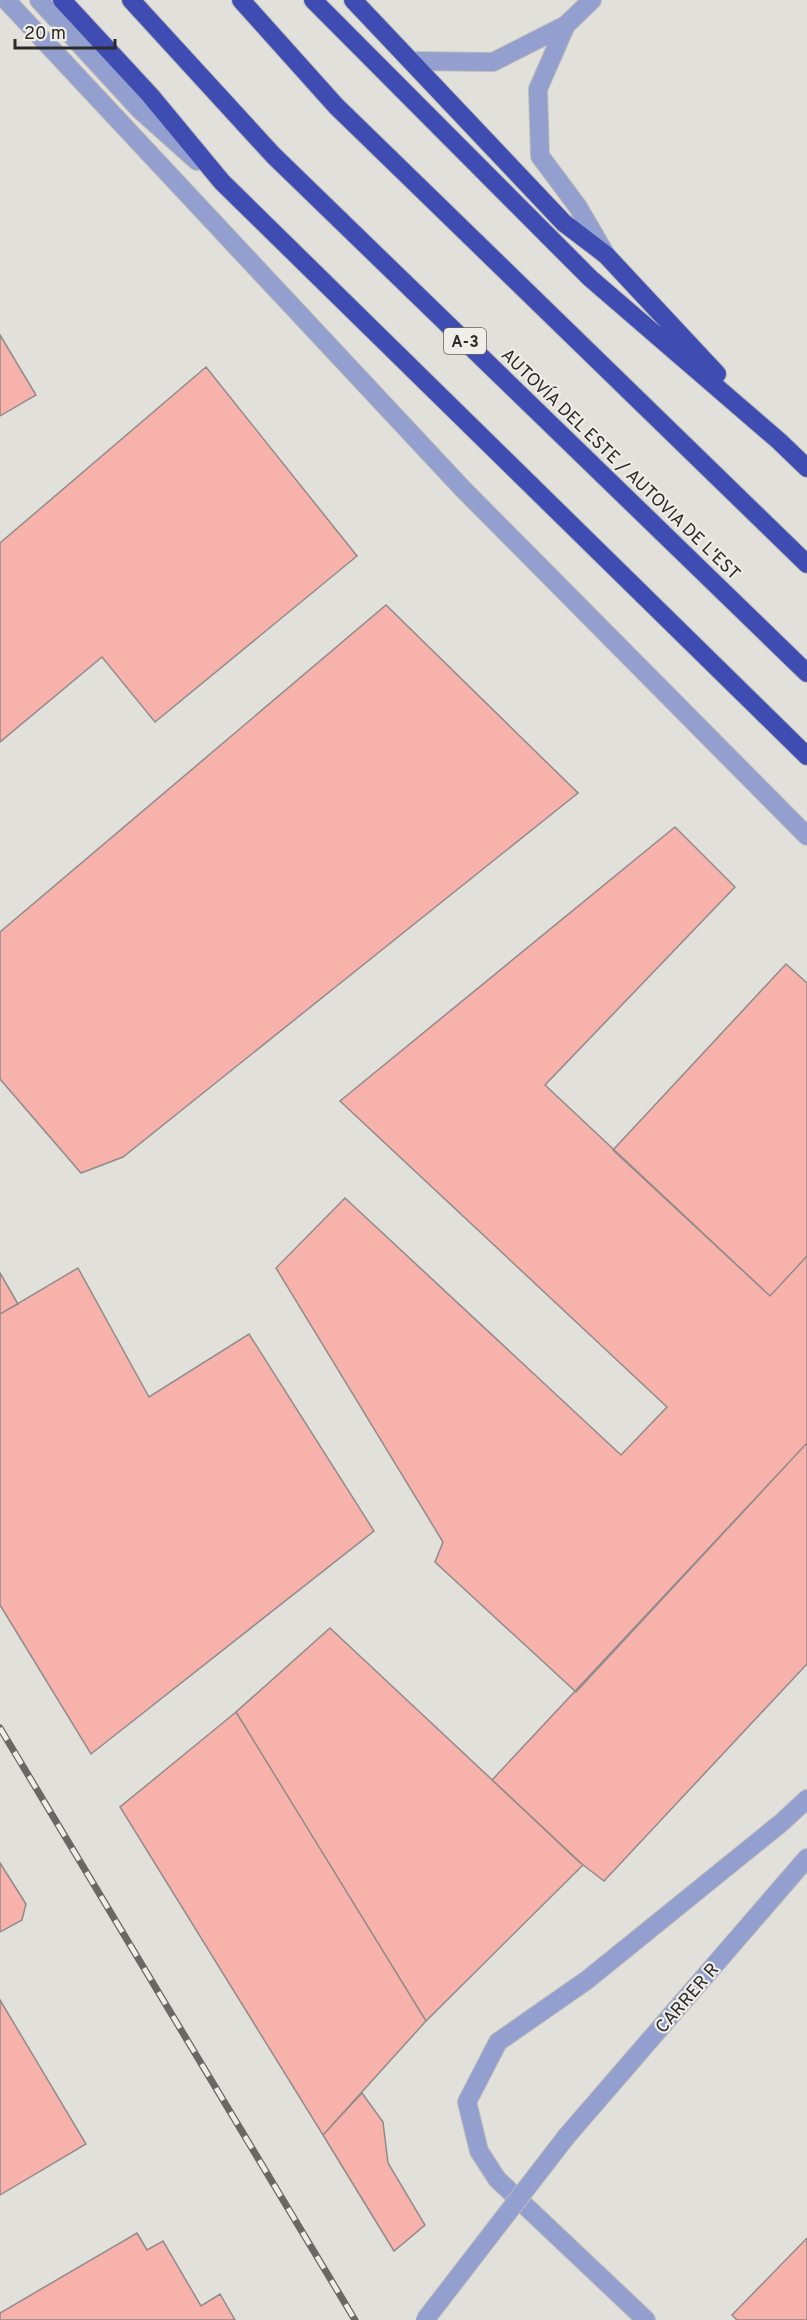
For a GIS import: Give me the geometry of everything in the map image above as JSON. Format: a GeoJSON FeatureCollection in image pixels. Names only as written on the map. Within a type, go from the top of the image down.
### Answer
{"type":"FeatureCollection","features":[{"type":"Feature","properties":{"kind":"highway"},"geometry":{"type":"LineString","coordinates":[[62,0],[150,95],[222,182],[807,756]]}},
{"type":"Feature","properties":{"kind":"highway","name":"AUTOVÍA DEL ESTE / AUTOVIA DE L'EST"},"geometry":{"type":"LineString","coordinates":[[131,0],[273,155],[807,673]]}},
{"type":"Feature","properties":{"kind":"highway"},"geometry":{"type":"LineString","coordinates":[[240,0],[336,106],[807,564]]}},
{"type":"Feature","properties":{"kind":"highway"},"geometry":{"type":"LineString","coordinates":[[312,0],[590,278],[779,441]]}},
{"type":"Feature","properties":{"kind":"highway"},"geometry":{"type":"LineString","coordinates":[[352,0],[564,223],[606,255],[779,441],[807,468]]}},
{"type":"Feature","properties":{"kind":"street"},"geometry":{"type":"LineString","coordinates":[[6,0],[462,488],[807,836]]}},
{"type":"Feature","properties":{"kind":"street"},"geometry":{"type":"LineString","coordinates":[[39,0],[139,109],[222,182]]}},
{"type":"Feature","properties":{"kind":"street"},"geometry":{"type":"LineString","coordinates":[[411,61],[493,62],[566,25],[592,0]]}},
{"type":"Feature","properties":{"kind":"street"},"geometry":{"type":"LineString","coordinates":[[566,25],[538,89],[540,156],[578,207],[606,255]]}},
{"type":"Feature","properties":{"kind":"street"},"geometry":{"type":"LineString","coordinates":[[646,2320],[497,2179],[479,2151],[467,2102],[498,2042],[587,1980],[781,1823],[807,1799]]}},
{"type":"Feature","properties":{"kind":"street","name":"CARRER R"},"geometry":{"type":"LineString","coordinates":[[425,2320],[566,2138],[807,1858]]}},
{"type":"Feature","properties":{"kind":"building"},"geometry":{"type":"Polygon","coordinates":[[[0,335],[36,395],[0,416],[0,335]]]}},
{"type":"Feature","properties":{"kind":"building"},"geometry":{"type":"Polygon","coordinates":[[[206,367],[357,556],[155,722],[102,657],[0,742],[0,543],[206,367]]]}},
{"type":"Feature","properties":{"kind":"building"},"geometry":{"type":"Polygon","coordinates":[[[386,605],[578,793],[123,1157],[81,1173],[0,1079],[0,932],[386,605]]]}},
{"type":"Feature","properties":{"kind":"building"},"geometry":{"type":"Polygon","coordinates":[[[675,827],[735,887],[545,1085],[770,1296],[807,1256],[807,1443],[576,1692],[435,1562],[443,1542],[276,1268],[345,1198],[621,1455],[667,1407],[340,1101],[675,827]]]}},
{"type":"Feature","properties":{"kind":"building"},"geometry":{"type":"Polygon","coordinates":[[[786,964],[807,983],[807,1256],[770,1296],[613,1150],[786,964]]]}},
{"type":"Feature","properties":{"kind":"building"},"geometry":{"type":"Polygon","coordinates":[[[78,1268],[149,1397],[249,1334],[374,1531],[91,1754],[0,1605],[0,1314],[78,1268]]]}},
{"type":"Feature","properties":{"kind":"building"},"geometry":{"type":"Polygon","coordinates":[[[0,1273],[18,1304],[0,1314],[0,1273]]]}},
{"type":"Feature","properties":{"kind":"building"},"geometry":{"type":"Polygon","coordinates":[[[807,1443],[807,1664],[604,1881],[578,1861],[492,1780],[807,1443]]]}},
{"type":"Feature","properties":{"kind":"building"},"geometry":{"type":"Polygon","coordinates":[[[330,1628],[583,1865],[426,2021],[236,1712],[330,1628]]]}},
{"type":"Feature","properties":{"kind":"building"},"geometry":{"type":"Polygon","coordinates":[[[236,1712],[426,2021],[323,2135],[120,1807],[236,1712]]]}},
{"type":"Feature","properties":{"kind":"building"},"geometry":{"type":"Polygon","coordinates":[[[0,1863],[26,1904],[22,1920],[0,1932],[0,1863]]]}},
{"type":"Feature","properties":{"kind":"building"},"geometry":{"type":"Polygon","coordinates":[[[0,2000],[86,2144],[0,2195],[0,2000]]]}},
{"type":"Feature","properties":{"kind":"building"},"geometry":{"type":"Polygon","coordinates":[[[362,2093],[383,2122],[388,2163],[425,2225],[394,2251],[323,2135],[362,2093]]]}},
{"type":"Feature","properties":{"kind":"building"},"geometry":{"type":"Polygon","coordinates":[[[137,2233],[147,2250],[163,2241],[201,2306],[220,2294],[235,2320],[0,2320],[0,2313],[137,2233]]]}},
{"type":"Feature","properties":{"kind":"building"},"geometry":{"type":"Polygon","coordinates":[[[807,2238],[807,2320],[737,2320],[732,2315],[807,2238]]]}},
{"type":"Feature","properties":{"kind":"railway"},"geometry":{"type":"LineString","coordinates":[[0,1728],[355,2320]]}}]}
